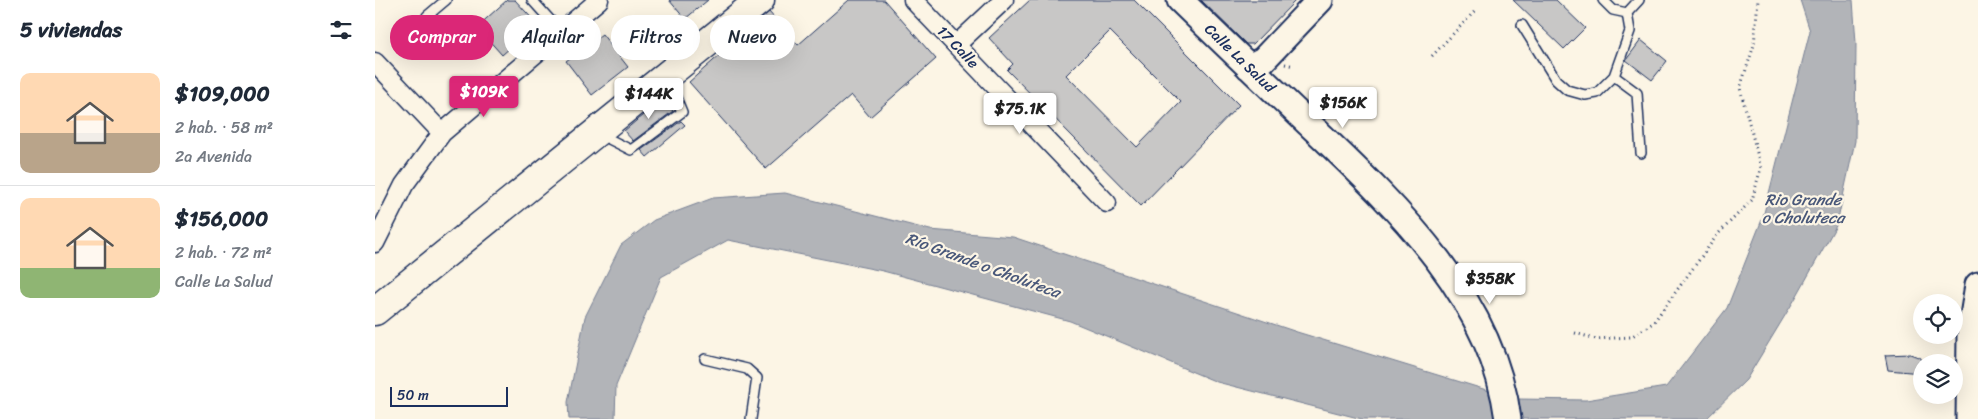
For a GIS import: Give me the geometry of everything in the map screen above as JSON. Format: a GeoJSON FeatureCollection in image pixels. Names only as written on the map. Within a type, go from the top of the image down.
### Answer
{"type":"FeatureCollection","features":[{"type":"Feature","properties":{"kind":"main road"},"geometry":{"type":"LineString","coordinates":[[375,288],[737,0]]}},
{"type":"Feature","properties":{"kind":"main road"},"geometry":{"type":"LineString","coordinates":[[375,311],[760,0]]}},
{"type":"Feature","properties":{"kind":"main road","name":"Calle La Salud"},"geometry":{"type":"LineString","coordinates":[[1179,0],[1257,68],[1407,221],[1441,264],[1486,338],[1498,368],[1508,419]]}},
{"type":"Feature","properties":{"kind":"main road"},"geometry":{"type":"LineString","coordinates":[[1257,68],[1314,2]]}},
{"type":"Feature","properties":{"kind":"main road"},"geometry":{"type":"LineString","coordinates":[[1969,419],[1970,335],[1978,285]]}},
{"type":"Feature","properties":{"kind":"main road"},"geometry":{"type":"LineString","coordinates":[[1977,418],[1978,408]]}},
{"type":"Feature","properties":{"kind":"street"},"geometry":{"type":"LineString","coordinates":[[581,15],[599,0]]}},
{"type":"Feature","properties":{"kind":"street","name":"17 Calle"},"geometry":{"type":"LineString","coordinates":[[913,0],[1107,204]]}},
{"type":"Feature","properties":{"kind":"street"},"geometry":{"type":"LineString","coordinates":[[956,45],[1004,0]]}},
{"type":"Feature","properties":{"kind":"street"},"geometry":{"type":"LineString","coordinates":[[375,243],[404,185],[442,133],[528,60]]}},
{"type":"Feature","properties":{"kind":"street"},"geometry":{"type":"LineString","coordinates":[[375,62],[442,133]]}},
{"type":"Feature","properties":{"kind":"lane"},"geometry":{"type":"LineString","coordinates":[[428,15],[446,0]]}},
{"type":"Feature","properties":{"kind":"lane"},"geometry":{"type":"LineString","coordinates":[[532,0],[546,15]]}},
{"type":"Feature","properties":{"kind":"lane"},"geometry":{"type":"LineString","coordinates":[[1603,0],[1613,10],[1627,13]]}},
{"type":"Feature","properties":{"kind":"lane"},"geometry":{"type":"LineString","coordinates":[[1627,13],[1639,0]]}},
{"type":"Feature","properties":{"kind":"lane"},"geometry":{"type":"LineString","coordinates":[[1522,25],[1556,80],[1567,90],[1585,95],[1597,93],[1614,76],[1630,30],[1627,13]]}},
{"type":"Feature","properties":{"kind":"lane"},"geometry":{"type":"LineString","coordinates":[[596,132],[631,150],[682,112],[667,75]]}},
{"type":"Feature","properties":{"kind":"lane"},"geometry":{"type":"LineString","coordinates":[[1614,76],[1637,93],[1641,153]]}},
{"type":"Feature","properties":{"kind":"lane"},"geometry":{"type":"LineString","coordinates":[[705,359],[747,369],[757,378],[751,419]]}},
{"type":"Feature","properties":{"kind":"path"},"geometry":{"type":"LineString","coordinates":[[1575,333],[1596,340],[1631,337],[1653,323],[1718,234],[1752,200],[1761,168],[1740,88],[1755,45],[1758,0]]}},
{"type":"Feature","properties":{"kind":"path"},"geometry":{"type":"LineString","coordinates":[[1432,56],[1476,10]]}},
{"type":"Feature","properties":{"kind":"water"},"geometry":{"type":"Polygon","coordinates":[[[1800,0],[1853,0],[1856,43],[1855,141],[1837,224],[1795,299],[1746,380],[1706,419],[1362,419],[1217,382],[1070,321],[883,271],[728,240],[661,277],[616,386],[615,419],[569,419],[568,402],[585,317],[621,245],[654,220],[713,198],[785,193],[930,230],[1013,237],[1297,332],[1516,399],[1586,400],[1666,387],[1727,308],[1763,217],[1810,31],[1800,0]]]}},
{"type":"Feature","properties":{"kind":"building"},"geometry":{"type":"Polygon","coordinates":[[[507,0],[515,0],[529,15],[504,15],[504,53],[502,55],[494,46],[494,15],[490,15],[507,0]]]}},
{"type":"Feature","properties":{"kind":"building"},"geometry":{"type":"Polygon","coordinates":[[[669,0],[708,0],[690,15],[682,15],[669,0]]]}},
{"type":"Feature","properties":{"kind":"building"},"geometry":{"type":"Polygon","coordinates":[[[849,0],[884,0],[936,59],[870,117],[851,95],[766,169],[689,82],[714,60],[795,60],[795,42],[798,45],[849,0]]]}},
{"type":"Feature","properties":{"kind":"building"},"geometry":{"type":"Polygon","coordinates":[[[1030,0],[1134,0],[1239,105],[1141,206],[1007,70],[1013,64],[989,38],[1030,0]],[[1110,31],[1066,75],[1137,147],[1181,102],[1110,31]]]}},
{"type":"Feature","properties":{"kind":"building"},"geometry":{"type":"Polygon","coordinates":[[[1201,0],[1296,0],[1253,44],[1246,44],[1201,0]]]}},
{"type":"Feature","properties":{"kind":"building"},"geometry":{"type":"Polygon","coordinates":[[[1513,0],[1556,0],[1585,28],[1564,49],[1513,0]]]}},
{"type":"Feature","properties":{"kind":"building"},"geometry":{"type":"Polygon","coordinates":[[[601,35],[611,45],[611,60],[622,60],[628,67],[592,95],[566,61],[601,60],[601,35]]]}},
{"type":"Feature","properties":{"kind":"building"},"geometry":{"type":"Polygon","coordinates":[[[1641,40],[1667,61],[1652,80],[1626,60],[1641,40]]]}},
{"type":"Feature","properties":{"kind":"building"},"geometry":{"type":"Polygon","coordinates":[[[662,99],[673,111],[633,141],[624,131],[662,99]]]}},
{"type":"Feature","properties":{"kind":"building"},"geometry":{"type":"Polygon","coordinates":[[[681,121],[685,125],[647,157],[641,150],[681,121]]]}},
{"type":"Feature","properties":{"kind":"building"},"geometry":{"type":"Polygon","coordinates":[[[1885,355],[1913,355],[1913,372],[1888,370],[1885,355]]]}},
{"type":"Feature","properties":{"kind":"water label","name":"Rio Grande o Choluteca"},"geometry":{"type":"Point","coordinates":[1803,208]}},
{"type":"Feature","properties":{"kind":"water label","name":"Río Grande o Choluteca"},"geometry":{"type":"Point","coordinates":[983,265]}}]}
